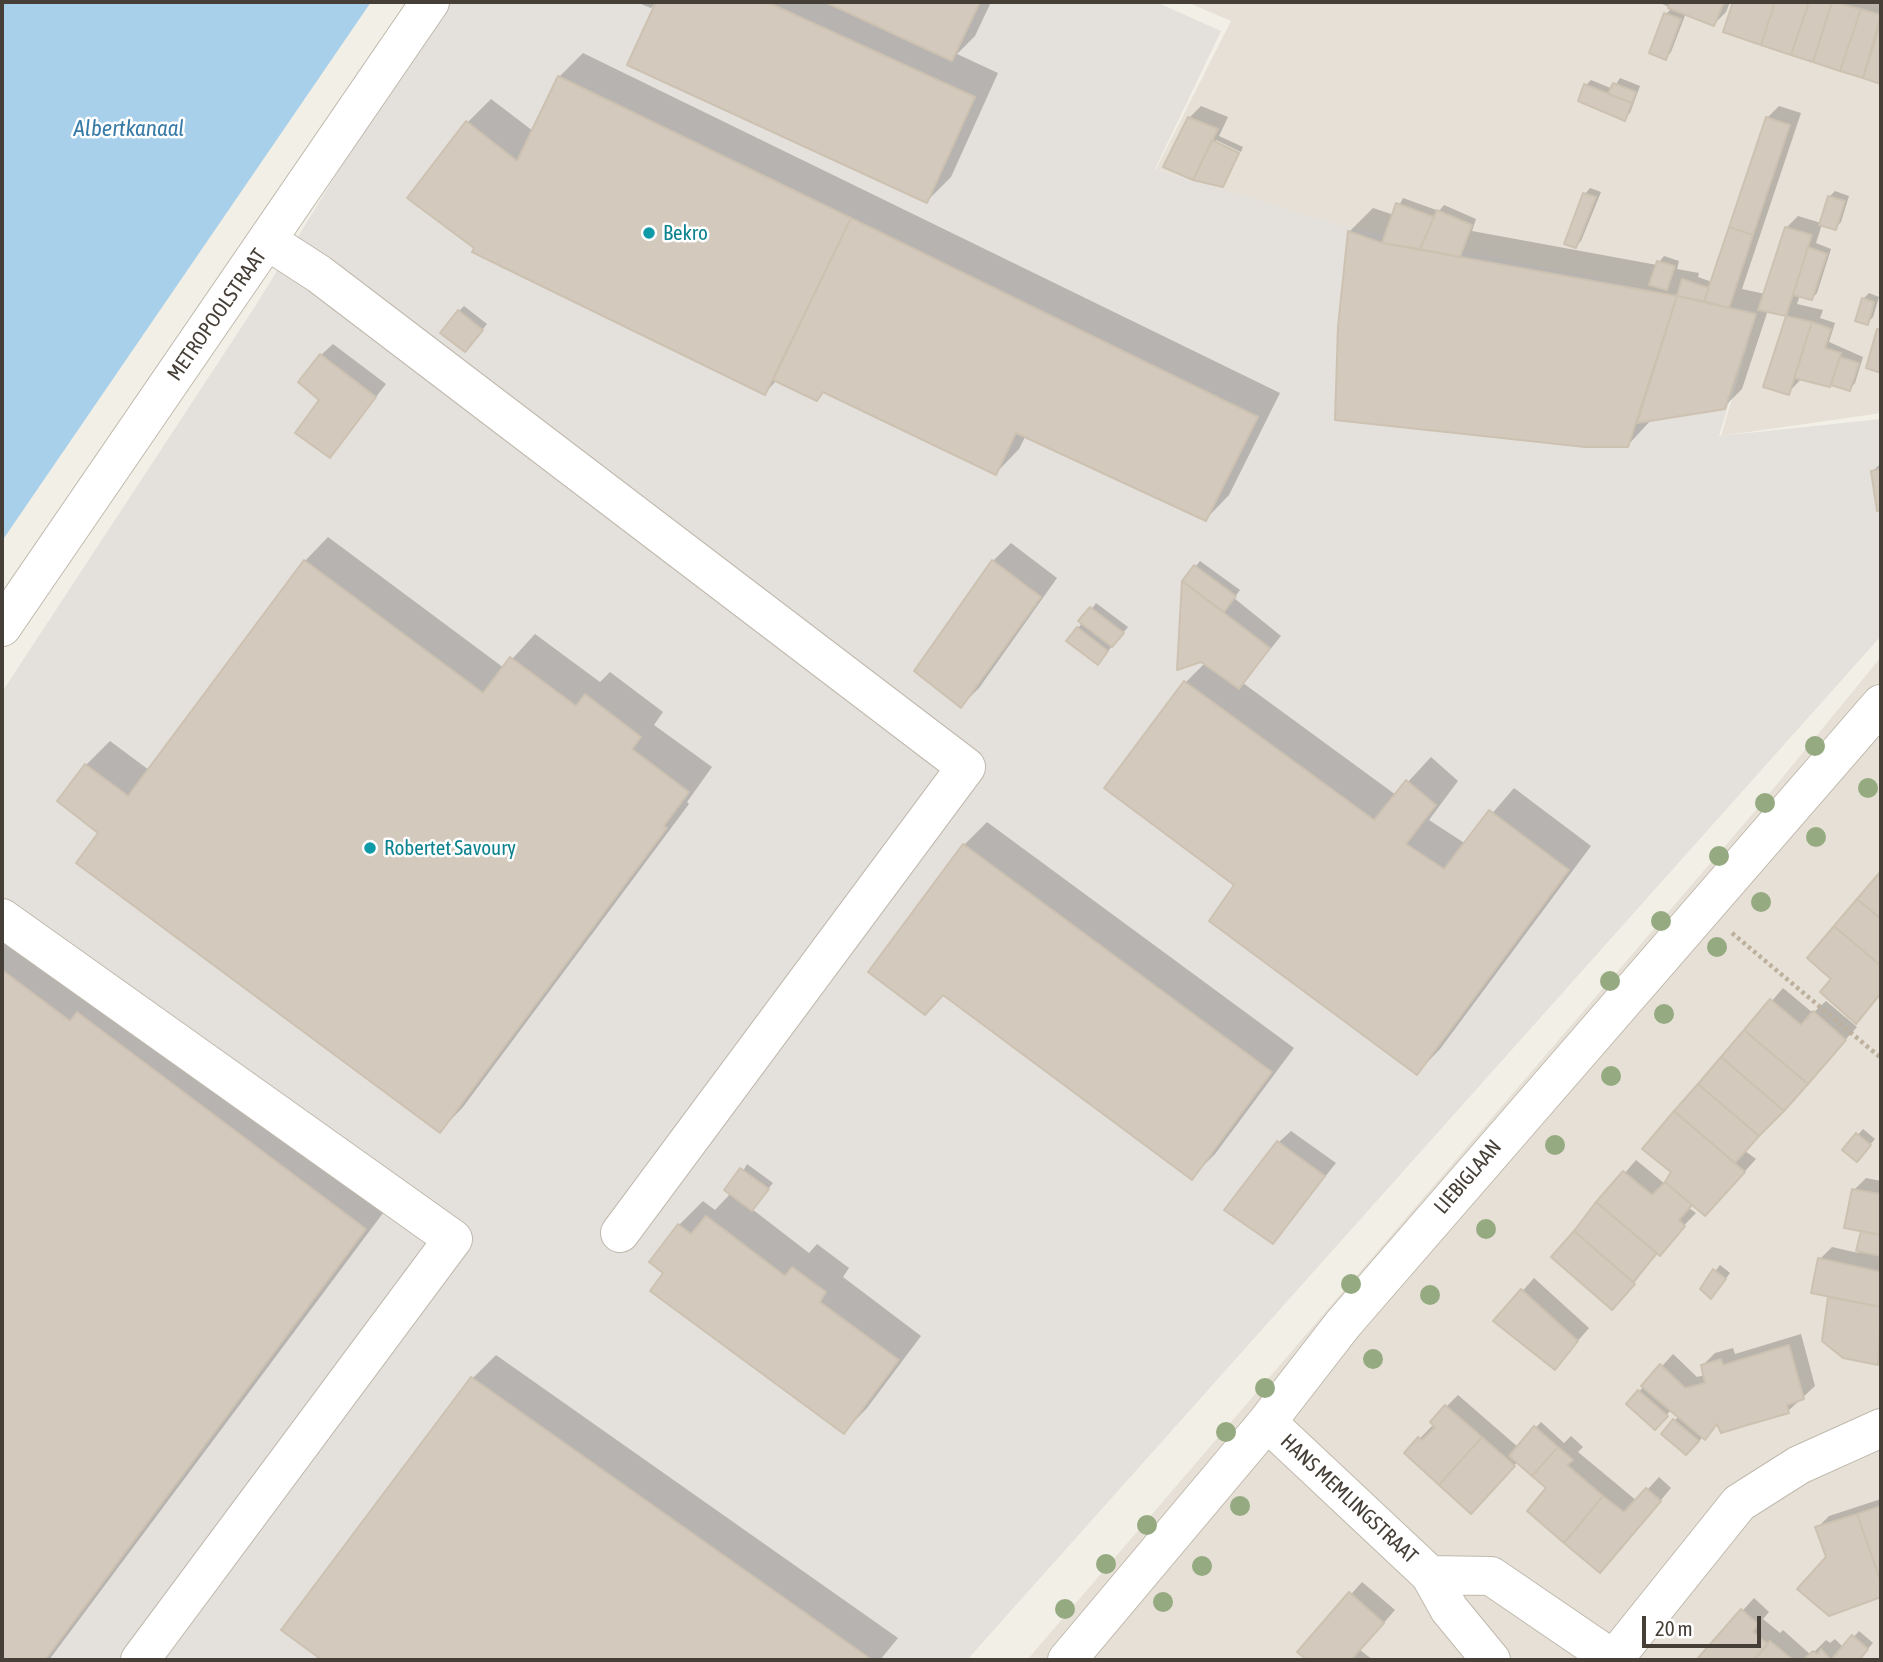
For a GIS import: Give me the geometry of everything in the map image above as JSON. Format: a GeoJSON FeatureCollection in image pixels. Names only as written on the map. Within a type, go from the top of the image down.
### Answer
{"type":"FeatureCollection","features":[{"type":"Feature","properties":{"kind":"street","name":"METROPOOLSTRAAT"},"geometry":{"type":"LineString","coordinates":[[2,627],[430,2]]}},
{"type":"Feature","properties":{"kind":"street"},"geometry":{"type":"LineString","coordinates":[[268,241],[330,282],[966,768],[620,1233]]}},
{"type":"Feature","properties":{"kind":"street","name":"LIEBIGLAAN"},"geometry":{"type":"LineString","coordinates":[[1067,1660],[1268,1422],[1352,1313],[1881,704]]}},
{"type":"Feature","properties":{"kind":"street"},"geometry":{"type":"LineString","coordinates":[[2,918],[453,1239],[140,1660]]}},
{"type":"Feature","properties":{"kind":"street","name":"HANS MEMLINGSTRAAT"},"geometry":{"type":"LineString","coordinates":[[1268,1422],[1430,1576],[1449,1609],[1491,1660]]}},
{"type":"Feature","properties":{"kind":"street"},"geometry":{"type":"LineString","coordinates":[[1613,1660],[1739,1503],[1799,1465],[1881,1428]]}},
{"type":"Feature","properties":{"kind":"street","name":"HANS MEMLINGSTRAAT"},"geometry":{"type":"LineString","coordinates":[[1430,1576],[1491,1576],[1613,1660]]}},
{"type":"Feature","properties":{"kind":"path"},"geometry":{"type":"LineString","coordinates":[[1704,910],[1881,1058]]}},
{"type":"Feature","properties":{"kind":"shaded area"},"geometry":{"type":"Polygon","coordinates":[[[442,2],[1156,2],[1221,31],[1155,169],[1343,226],[1757,312],[1719,436],[1881,419],[1881,636],[967,1660],[2,1660],[2,692],[256,305],[442,2]]]}},
{"type":"Feature","properties":{"kind":"shaded area"},"geometry":{"type":"Polygon","coordinates":[[[1187,2],[1881,2],[1881,413],[1721,436],[1757,312],[1345,229],[1156,169],[1231,21],[1187,2]]]}},
{"type":"Feature","properties":{"kind":"shaded area"},"geometry":{"type":"Polygon","coordinates":[[[1881,657],[1881,1660],[1027,1660],[1755,811],[1881,657]]]}},
{"type":"Feature","properties":{"kind":"water","name":"Albertkanaal"},"geometry":{"type":"Polygon","coordinates":[[[2,2],[371,2],[2,541],[2,2]]]}},
{"type":"Feature","properties":{"kind":"building"},"geometry":{"type":"Polygon","coordinates":[[[656,2],[767,2],[975,97],[927,203],[627,65],[656,2]]]}},
{"type":"Feature","properties":{"kind":"building"},"geometry":{"type":"Polygon","coordinates":[[[825,2],[980,2],[952,61],[825,2]]]}},
{"type":"Feature","properties":{"kind":"building"},"geometry":{"type":"Polygon","coordinates":[[[1670,2],[1724,2],[1714,26],[1668,8],[1670,2]]]}},
{"type":"Feature","properties":{"kind":"building"},"geometry":{"type":"Polygon","coordinates":[[[1733,2],[1775,2],[1761,45],[1723,32],[1733,2]]]}},
{"type":"Feature","properties":{"kind":"building"},"geometry":{"type":"Polygon","coordinates":[[[1775,2],[1809,2],[1791,55],[1761,45],[1775,2]]]}},
{"type":"Feature","properties":{"kind":"building"},"geometry":{"type":"Polygon","coordinates":[[[1809,2],[1832,2],[1813,62],[1791,55],[1809,2]]]}},
{"type":"Feature","properties":{"kind":"building"},"geometry":{"type":"Polygon","coordinates":[[[1832,2],[1861,9],[1840,71],[1813,62],[1832,2]]]}},
{"type":"Feature","properties":{"kind":"building"},"geometry":{"type":"Polygon","coordinates":[[[1861,9],[1881,15],[1863,78],[1840,71],[1861,9]]]}},
{"type":"Feature","properties":{"kind":"building"},"geometry":{"type":"Polygon","coordinates":[[[1664,13],[1681,19],[1666,60],[1649,53],[1664,13]]]}},
{"type":"Feature","properties":{"kind":"building"},"geometry":{"type":"Polygon","coordinates":[[[1881,21],[1881,84],[1863,78],[1881,21]]]}},
{"type":"Feature","properties":{"kind":"building","name":"Bekro"},"geometry":{"type":"Polygon","coordinates":[[[558,76],[851,218],[765,395],[472,252],[474,248],[407,198],[466,121],[517,161],[558,76]]]}},
{"type":"Feature","properties":{"kind":"building"},"geometry":{"type":"Polygon","coordinates":[[[1613,83],[1636,92],[1632,103],[1608,94],[1613,83]]]}},
{"type":"Feature","properties":{"kind":"building"},"geometry":{"type":"Polygon","coordinates":[[[1584,84],[1632,103],[1625,121],[1578,101],[1584,84]]]}},
{"type":"Feature","properties":{"kind":"building"},"geometry":{"type":"Polygon","coordinates":[[[1188,117],[1218,129],[1193,180],[1163,167],[1188,117]]]}},
{"type":"Feature","properties":{"kind":"building"},"geometry":{"type":"Polygon","coordinates":[[[1766,117],[1790,125],[1753,235],[1729,227],[1766,117]]]}},
{"type":"Feature","properties":{"kind":"building"},"geometry":{"type":"Polygon","coordinates":[[[1212,140],[1239,153],[1223,187],[1193,180],[1212,140]]]}},
{"type":"Feature","properties":{"kind":"building"},"geometry":{"type":"Polygon","coordinates":[[[1583,193],[1596,197],[1576,248],[1564,244],[1583,193]]]}},
{"type":"Feature","properties":{"kind":"building"},"geometry":{"type":"Polygon","coordinates":[[[1828,196],[1845,201],[1836,230],[1819,225],[1828,196]]]}},
{"type":"Feature","properties":{"kind":"building"},"geometry":{"type":"Polygon","coordinates":[[[1396,203],[1434,217],[1420,249],[1382,243],[1396,203]]]}},
{"type":"Feature","properties":{"kind":"building"},"geometry":{"type":"Polygon","coordinates":[[[1437,210],[1472,225],[1460,257],[1420,249],[1437,210]]]}},
{"type":"Feature","properties":{"kind":"building"},"geometry":{"type":"Polygon","coordinates":[[[851,218],[1258,417],[1206,521],[1016,433],[996,475],[823,392],[817,401],[773,380],[851,218]]]}},
{"type":"Feature","properties":{"kind":"building"},"geometry":{"type":"Polygon","coordinates":[[[1729,227],[1753,235],[1729,308],[1704,301],[1729,227]]]}},
{"type":"Feature","properties":{"kind":"building"},"geometry":{"type":"Polygon","coordinates":[[[1785,227],[1812,235],[1786,316],[1758,310],[1785,227]]]}},
{"type":"Feature","properties":{"kind":"building"},"geometry":{"type":"Polygon","coordinates":[[[1348,231],[1382,243],[1677,296],[1628,447],[1585,447],[1335,420],[1338,327],[1348,231]]]}},
{"type":"Feature","properties":{"kind":"building"},"geometry":{"type":"Polygon","coordinates":[[[1808,247],[1827,254],[1812,300],[1793,295],[1808,247]]]}},
{"type":"Feature","properties":{"kind":"building"},"geometry":{"type":"Polygon","coordinates":[[[1657,261],[1675,266],[1667,290],[1649,285],[1657,261]]]}},
{"type":"Feature","properties":{"kind":"building"},"geometry":{"type":"Polygon","coordinates":[[[1682,279],[1709,288],[1704,301],[1677,296],[1682,279]]]}},
{"type":"Feature","properties":{"kind":"building"},"geometry":{"type":"Polygon","coordinates":[[[1677,296],[1756,314],[1725,409],[1637,423],[1677,296]]]}},
{"type":"Feature","properties":{"kind":"building"},"geometry":{"type":"Polygon","coordinates":[[[1862,298],[1874,302],[1868,325],[1855,321],[1862,298]]]}},
{"type":"Feature","properties":{"kind":"building"},"geometry":{"type":"Polygon","coordinates":[[[458,310],[483,330],[465,352],[440,333],[458,310]]]}},
{"type":"Feature","properties":{"kind":"building"},"geometry":{"type":"Polygon","coordinates":[[[1786,316],[1812,322],[1789,395],[1763,387],[1786,316]]]}},
{"type":"Feature","properties":{"kind":"building"},"geometry":{"type":"Polygon","coordinates":[[[1812,322],[1831,329],[1825,348],[1841,353],[1830,387],[1794,378],[1812,322]]]}},
{"type":"Feature","properties":{"kind":"building"},"geometry":{"type":"Polygon","coordinates":[[[1877,329],[1881,330],[1881,373],[1866,368],[1877,329]]]}},
{"type":"Feature","properties":{"kind":"building"},"geometry":{"type":"Polygon","coordinates":[[[320,354],[376,397],[330,458],[295,433],[319,400],[298,382],[320,354]]]}},
{"type":"Feature","properties":{"kind":"building"},"geometry":{"type":"Polygon","coordinates":[[[1840,357],[1859,363],[1850,391],[1831,385],[1840,357]]]}},
{"type":"Feature","properties":{"kind":"building"},"geometry":{"type":"Polygon","coordinates":[[[1881,469],[1881,510],[1877,511],[1871,471],[1881,469]]]}},
{"type":"Feature","properties":{"kind":"building","name":"Robertet Savoury"},"geometry":{"type":"Polygon","coordinates":[[[304,560],[483,693],[510,657],[576,706],[585,694],[641,737],[632,749],[689,792],[664,826],[667,828],[440,1133],[76,863],[98,833],[57,801],[85,764],[128,796],[304,560]]]}},
{"type":"Feature","properties":{"kind":"building"},"geometry":{"type":"Polygon","coordinates":[[[992,560],[1041,597],[961,708],[914,671],[992,560]]]}},
{"type":"Feature","properties":{"kind":"building"},"geometry":{"type":"Polygon","coordinates":[[[1194,565],[1236,596],[1224,612],[1182,581],[1194,565]]]}},
{"type":"Feature","properties":{"kind":"building"},"geometry":{"type":"Polygon","coordinates":[[[1182,581],[1270,648],[1239,689],[1201,662],[1177,670],[1182,581]]]}},
{"type":"Feature","properties":{"kind":"building"},"geometry":{"type":"Polygon","coordinates":[[[1090,607],[1124,633],[1112,647],[1078,621],[1090,607]]]}},
{"type":"Feature","properties":{"kind":"building"},"geometry":{"type":"Polygon","coordinates":[[[1077,627],[1108,651],[1098,665],[1066,641],[1077,627]]]}},
{"type":"Feature","properties":{"kind":"building"},"geometry":{"type":"Polygon","coordinates":[[[1184,681],[1374,820],[1406,780],[1436,805],[1406,844],[1444,869],[1489,810],[1569,870],[1417,1075],[1209,921],[1234,885],[1104,788],[1184,681]]]}},
{"type":"Feature","properties":{"kind":"building"},"geometry":{"type":"Polygon","coordinates":[[[963,844],[1272,1072],[1192,1180],[943,995],[925,1015],[868,972],[963,844]]]}},
{"type":"Feature","properties":{"kind":"building"},"geometry":{"type":"Polygon","coordinates":[[[1881,871],[1881,919],[1857,899],[1881,871]]]}},
{"type":"Feature","properties":{"kind":"building"},"geometry":{"type":"Polygon","coordinates":[[[1857,899],[1881,919],[1881,966],[1834,926],[1857,899]]]}},
{"type":"Feature","properties":{"kind":"building"},"geometry":{"type":"Polygon","coordinates":[[[1834,926],[1881,966],[1881,993],[1856,1024],[1820,992],[1831,979],[1807,958],[1834,926]]]}},
{"type":"Feature","properties":{"kind":"building"},"geometry":{"type":"Polygon","coordinates":[[[2,970],[70,1021],[77,1012],[366,1229],[45,1660],[2,1660],[2,970]]]}},
{"type":"Feature","properties":{"kind":"building"},"geometry":{"type":"Polygon","coordinates":[[[1770,999],[1801,1025],[1813,1011],[1846,1040],[1808,1084],[1744,1030],[1770,999]]]}},
{"type":"Feature","properties":{"kind":"building"},"geometry":{"type":"Polygon","coordinates":[[[1744,1030],[1808,1084],[1784,1111],[1721,1057],[1744,1030]]]}},
{"type":"Feature","properties":{"kind":"building"},"geometry":{"type":"Polygon","coordinates":[[[1721,1057],[1784,1111],[1759,1136],[1698,1084],[1721,1057]]]}},
{"type":"Feature","properties":{"kind":"building"},"geometry":{"type":"Polygon","coordinates":[[[1698,1084],[1759,1136],[1735,1163],[1674,1111],[1698,1084]]]}},
{"type":"Feature","properties":{"kind":"building"},"geometry":{"type":"Polygon","coordinates":[[[1674,1111],[1745,1172],[1705,1216],[1665,1182],[1671,1172],[1642,1149],[1674,1111]]]}},
{"type":"Feature","properties":{"kind":"building"},"geometry":{"type":"Polygon","coordinates":[[[1856,1133],[1871,1145],[1857,1162],[1842,1150],[1856,1133]]]}},
{"type":"Feature","properties":{"kind":"building"},"geometry":{"type":"Polygon","coordinates":[[[1277,1141],[1325,1176],[1273,1244],[1224,1210],[1277,1141]]]}},
{"type":"Feature","properties":{"kind":"building"},"geometry":{"type":"Polygon","coordinates":[[[740,1168],[769,1189],[752,1211],[724,1190],[740,1168]]]}},
{"type":"Feature","properties":{"kind":"building"},"geometry":{"type":"Polygon","coordinates":[[[1623,1171],[1652,1195],[1665,1182],[1692,1205],[1679,1220],[1685,1226],[1660,1256],[1596,1202],[1623,1171]]]}},
{"type":"Feature","properties":{"kind":"building"},"geometry":{"type":"Polygon","coordinates":[[[1852,1189],[1881,1194],[1881,1235],[1844,1228],[1852,1189]]]}},
{"type":"Feature","properties":{"kind":"building"},"geometry":{"type":"Polygon","coordinates":[[[1596,1202],[1657,1253],[1633,1282],[1574,1231],[1596,1202]]]}},
{"type":"Feature","properties":{"kind":"building"},"geometry":{"type":"Polygon","coordinates":[[[706,1216],[785,1276],[792,1267],[826,1292],[820,1302],[899,1360],[844,1434],[650,1291],[663,1273],[649,1262],[678,1224],[691,1234],[706,1216]]]}},
{"type":"Feature","properties":{"kind":"building"},"geometry":{"type":"Polygon","coordinates":[[[1574,1231],[1635,1284],[1612,1310],[1551,1257],[1574,1231]]]}},
{"type":"Feature","properties":{"kind":"building"},"geometry":{"type":"Polygon","coordinates":[[[1861,1231],[1881,1235],[1881,1256],[1856,1251],[1861,1231]]]}},
{"type":"Feature","properties":{"kind":"building"},"geometry":{"type":"Polygon","coordinates":[[[1818,1258],[1881,1272],[1881,1307],[1811,1293],[1818,1258]]]}},
{"type":"Feature","properties":{"kind":"building"},"geometry":{"type":"Polygon","coordinates":[[[1713,1269],[1726,1279],[1711,1299],[1700,1289],[1713,1269]]]}},
{"type":"Feature","properties":{"kind":"building"},"geometry":{"type":"Polygon","coordinates":[[[1521,1289],[1578,1341],[1555,1370],[1493,1321],[1521,1289]]]}},
{"type":"Feature","properties":{"kind":"building"},"geometry":{"type":"Polygon","coordinates":[[[1828,1297],[1881,1307],[1878,1365],[1843,1358],[1822,1341],[1828,1297]]]}},
{"type":"Feature","properties":{"kind":"building"},"geometry":{"type":"Polygon","coordinates":[[[1789,1345],[1804,1399],[1787,1405],[1789,1413],[1721,1433],[1717,1424],[1705,1440],[1641,1386],[1660,1364],[1685,1388],[1705,1383],[1701,1365],[1721,1359],[1723,1365],[1789,1345]]]}},
{"type":"Feature","properties":{"kind":"building"},"geometry":{"type":"Polygon","coordinates":[[[471,1377],[872,1660],[322,1660],[281,1630],[471,1377]]]}},
{"type":"Feature","properties":{"kind":"building"},"geometry":{"type":"Polygon","coordinates":[[[1638,1390],[1668,1416],[1655,1430],[1626,1404],[1638,1390]]]}},
{"type":"Feature","properties":{"kind":"building"},"geometry":{"type":"Polygon","coordinates":[[[1445,1405],[1482,1437],[1439,1485],[1404,1453],[1418,1437],[1422,1440],[1435,1427],[1430,1422],[1445,1405]]]}},
{"type":"Feature","properties":{"kind":"building"},"geometry":{"type":"Polygon","coordinates":[[[1673,1419],[1699,1441],[1686,1455],[1661,1434],[1673,1419]]]}},
{"type":"Feature","properties":{"kind":"building"},"geometry":{"type":"Polygon","coordinates":[[[1534,1426],[1558,1447],[1532,1476],[1509,1456],[1534,1426]]]}},
{"type":"Feature","properties":{"kind":"building"},"geometry":{"type":"Polygon","coordinates":[[[1482,1437],[1515,1466],[1471,1514],[1439,1485],[1482,1437]]]}},
{"type":"Feature","properties":{"kind":"building"},"geometry":{"type":"Polygon","coordinates":[[[1558,1447],[1573,1460],[1567,1465],[1603,1496],[1564,1543],[1527,1511],[1546,1488],[1532,1476],[1558,1447]]]}},
{"type":"Feature","properties":{"kind":"building"},"geometry":{"type":"Polygon","coordinates":[[[1646,1488],[1661,1501],[1600,1573],[1564,1543],[1603,1496],[1624,1512],[1646,1488]]]}},
{"type":"Feature","properties":{"kind":"building"},"geometry":{"type":"Polygon","coordinates":[[[1881,1506],[1881,1582],[1857,1514],[1881,1506]]]}},
{"type":"Feature","properties":{"kind":"building"},"geometry":{"type":"Polygon","coordinates":[[[1857,1514],[1881,1582],[1881,1597],[1829,1616],[1797,1589],[1826,1557],[1815,1527],[1857,1514]]]}},
{"type":"Feature","properties":{"kind":"building"},"geometry":{"type":"Polygon","coordinates":[[[1349,1592],[1384,1623],[1351,1660],[1307,1660],[1297,1652],[1349,1592]]]}},
{"type":"Feature","properties":{"kind":"building"},"geometry":{"type":"Polygon","coordinates":[[[1741,1609],[1758,1624],[1753,1632],[1768,1644],[1754,1660],[1700,1660],[1698,1658],[1741,1609]]]}},
{"type":"Feature","properties":{"kind":"building"},"geometry":{"type":"Polygon","coordinates":[[[1852,1635],[1868,1649],[1859,1660],[1831,1660],[1852,1635]]]}},
{"type":"Feature","properties":{"kind":"building"},"geometry":{"type":"Polygon","coordinates":[[[1770,1641],[1793,1660],[1754,1660],[1770,1641]]]}},
{"type":"Feature","properties":{"kind":"building"},"geometry":{"type":"Polygon","coordinates":[[[1821,1649],[1831,1660],[1803,1660],[1813,1651],[1817,1654],[1821,1649]]]}},
{"type":"Feature","properties":{"kind":"place","name":"Bekro"},"geometry":{"type":"Point","coordinates":[649,233]}},
{"type":"Feature","properties":{"kind":"place","name":"Robertet Savoury"},"geometry":{"type":"Point","coordinates":[370,848]}}]}
